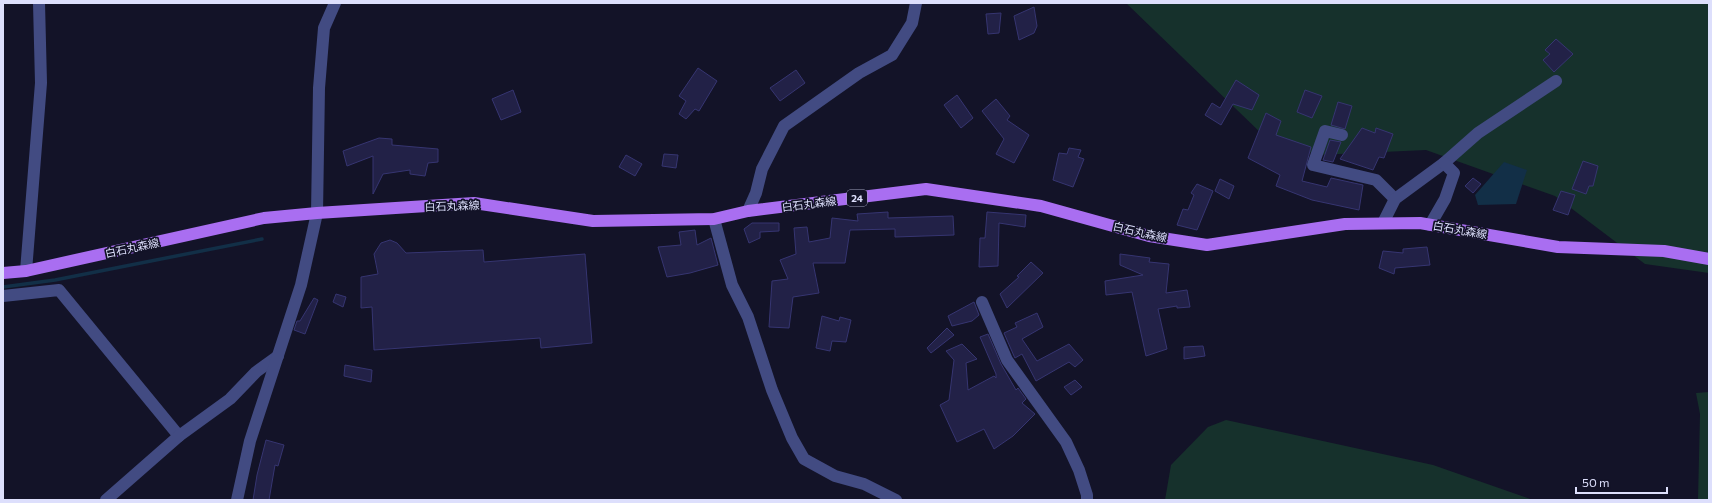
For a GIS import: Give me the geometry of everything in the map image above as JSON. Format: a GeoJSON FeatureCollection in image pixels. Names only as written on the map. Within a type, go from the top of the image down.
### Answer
{"type":"FeatureCollection","features":[{"type":"Feature","properties":{"kind":"main road","name":"白石丸森線"},"geometry":{"type":"LineString","coordinates":[[3,273],[26,271],[264,218],[317,213],[474,203],[593,221],[714,219],[748,212],[926,189],[1041,206],[1149,236],[1207,245],[1345,224],[1420,223],[1558,247],[1664,251],[1709,259]]}},
{"type":"Feature","properties":{"kind":"street"},"geometry":{"type":"LineString","coordinates":[[26,271],[41,83],[40,3]]}},
{"type":"Feature","properties":{"kind":"street"},"geometry":{"type":"LineString","coordinates":[[237,500],[250,441],[301,285],[317,213],[319,88],[324,28],[335,3]]}},
{"type":"Feature","properties":{"kind":"street"},"geometry":{"type":"LineString","coordinates":[[748,212],[756,194],[762,169],[784,126],[859,73],[892,55],[912,23],[916,3]]}},
{"type":"Feature","properties":{"kind":"street"},"geometry":{"type":"LineString","coordinates":[[1383,223],[1395,199],[1444,163],[1478,133],[1556,81]]}},
{"type":"Feature","properties":{"kind":"street"},"geometry":{"type":"LineString","coordinates":[[1342,135],[1325,131],[1313,166],[1376,180],[1395,199]]}},
{"type":"Feature","properties":{"kind":"street"},"geometry":{"type":"LineString","coordinates":[[1430,224],[1445,199],[1454,173],[1444,163]]}},
{"type":"Feature","properties":{"kind":"street"},"geometry":{"type":"LineString","coordinates":[[714,219],[732,285],[748,317],[772,390],[792,438],[804,459],[835,476],[864,484],[896,500]]}},
{"type":"Feature","properties":{"kind":"street"},"geometry":{"type":"LineString","coordinates":[[3,296],[59,290],[179,436]]}},
{"type":"Feature","properties":{"kind":"street"},"geometry":{"type":"LineString","coordinates":[[982,302],[1007,360],[1066,442],[1079,470],[1087,500]]}},
{"type":"Feature","properties":{"kind":"street"},"geometry":{"type":"LineString","coordinates":[[106,500],[179,436],[230,399],[256,372],[278,356]]}},
{"type":"Feature","properties":{"kind":"green space"},"geometry":{"type":"Polygon","coordinates":[[[1126,3],[1709,3],[1709,273],[1645,264],[1555,196],[1426,150],[1317,155],[1263,135],[1126,3]]]}},
{"type":"Feature","properties":{"kind":"green space"},"geometry":{"type":"Polygon","coordinates":[[[1709,392],[1709,500],[1698,500],[1700,414],[1696,393],[1709,392]]]}},
{"type":"Feature","properties":{"kind":"green space"},"geometry":{"type":"Polygon","coordinates":[[[1226,420],[1433,465],[1533,500],[1165,500],[1171,465],[1208,427],[1226,420]]]}},
{"type":"Feature","properties":{"kind":"water"},"geometry":{"type":"Polygon","coordinates":[[[1504,162],[1527,170],[1516,204],[1478,205],[1475,195],[1504,162]]]}},
{"type":"Feature","properties":{"kind":"building"},"geometry":{"type":"Polygon","coordinates":[[[1034,7],[1037,26],[1034,33],[1019,40],[1014,16],[1034,7]]]}},
{"type":"Feature","properties":{"kind":"building"},"geometry":{"type":"Polygon","coordinates":[[[1001,13],[999,33],[988,34],[986,14],[1001,13]]]}},
{"type":"Feature","properties":{"kind":"building"},"geometry":{"type":"Polygon","coordinates":[[[1556,39],[1573,54],[1554,72],[1543,60],[1550,54],[1545,50],[1556,39]]]}},
{"type":"Feature","properties":{"kind":"building"},"geometry":{"type":"Polygon","coordinates":[[[698,68],[717,81],[699,111],[695,109],[686,119],[679,114],[686,101],[679,96],[698,68]]]}},
{"type":"Feature","properties":{"kind":"building"},"geometry":{"type":"Polygon","coordinates":[[[796,70],[805,83],[780,101],[770,88],[796,70]]]}},
{"type":"Feature","properties":{"kind":"building"},"geometry":{"type":"Polygon","coordinates":[[[1236,80],[1259,95],[1252,110],[1233,104],[1221,125],[1205,115],[1212,103],[1220,108],[1236,80]]]}},
{"type":"Feature","properties":{"kind":"building"},"geometry":{"type":"Polygon","coordinates":[[[513,90],[521,112],[501,120],[492,99],[513,90]]]}},
{"type":"Feature","properties":{"kind":"building"},"geometry":{"type":"Polygon","coordinates":[[[1305,90],[1322,96],[1312,118],[1297,112],[1305,90]]]}},
{"type":"Feature","properties":{"kind":"building"},"geometry":{"type":"Polygon","coordinates":[[[957,95],[973,118],[961,128],[944,105],[957,95]]]}},
{"type":"Feature","properties":{"kind":"building"},"geometry":{"type":"Polygon","coordinates":[[[996,99],[1010,116],[1007,120],[1029,135],[1014,163],[996,154],[1004,139],[982,111],[996,99]]]}},
{"type":"Feature","properties":{"kind":"building"},"geometry":{"type":"Polygon","coordinates":[[[1338,102],[1352,106],[1345,129],[1331,125],[1338,102]]]}},
{"type":"Feature","properties":{"kind":"building"},"geometry":{"type":"Polygon","coordinates":[[[1266,113],[1281,121],[1276,135],[1311,147],[1302,181],[1327,187],[1331,178],[1363,185],[1359,210],[1312,200],[1276,186],[1280,175],[1248,158],[1266,113]]]}},
{"type":"Feature","properties":{"kind":"building"},"geometry":{"type":"Polygon","coordinates":[[[1362,128],[1375,133],[1376,128],[1393,134],[1384,158],[1379,157],[1373,170],[1340,159],[1362,128]]]}},
{"type":"Feature","properties":{"kind":"building"},"geometry":{"type":"Polygon","coordinates":[[[379,138],[392,139],[392,145],[438,149],[438,162],[428,163],[425,176],[410,174],[410,170],[383,174],[373,194],[373,156],[347,166],[343,151],[379,138]]]}},
{"type":"Feature","properties":{"kind":"building"},"geometry":{"type":"Polygon","coordinates":[[[1330,140],[1341,142],[1333,162],[1323,160],[1330,140]]]}},
{"type":"Feature","properties":{"kind":"building"},"geometry":{"type":"Polygon","coordinates":[[[1069,148],[1081,150],[1078,157],[1084,159],[1073,187],[1053,180],[1059,153],[1067,154],[1069,148]]]}},
{"type":"Feature","properties":{"kind":"building"},"geometry":{"type":"Polygon","coordinates":[[[664,154],[678,155],[676,168],[662,166],[664,154]]]}},
{"type":"Feature","properties":{"kind":"building"},"geometry":{"type":"Polygon","coordinates":[[[626,155],[642,164],[635,176],[619,167],[626,155]]]}},
{"type":"Feature","properties":{"kind":"building"},"geometry":{"type":"Polygon","coordinates":[[[1583,161],[1598,166],[1593,186],[1589,186],[1586,194],[1572,189],[1583,161]]]}},
{"type":"Feature","properties":{"kind":"building"},"geometry":{"type":"Polygon","coordinates":[[[1473,178],[1481,184],[1473,193],[1465,186],[1473,178]]]}},
{"type":"Feature","properties":{"kind":"building"},"geometry":{"type":"Polygon","coordinates":[[[1220,179],[1234,186],[1229,199],[1215,191],[1220,179]]]}},
{"type":"Feature","properties":{"kind":"building"},"geometry":{"type":"Polygon","coordinates":[[[1197,184],[1213,191],[1197,230],[1177,225],[1183,209],[1188,210],[1194,195],[1191,193],[1197,184]]]}},
{"type":"Feature","properties":{"kind":"building"},"geometry":{"type":"Polygon","coordinates":[[[1561,191],[1575,195],[1568,215],[1553,210],[1561,191]]]}},
{"type":"Feature","properties":{"kind":"building"},"geometry":{"type":"Polygon","coordinates":[[[888,212],[888,218],[953,216],[954,235],[895,237],[895,229],[850,230],[845,263],[813,263],[819,293],[793,297],[789,328],[769,327],[772,281],[788,279],[780,260],[796,254],[794,228],[807,227],[809,242],[830,238],[832,218],[858,221],[857,214],[888,212]]]}},
{"type":"Feature","properties":{"kind":"building"},"geometry":{"type":"Polygon","coordinates":[[[987,212],[1026,215],[1025,227],[999,223],[998,266],[979,267],[980,238],[985,238],[987,212]]]}},
{"type":"Feature","properties":{"kind":"building"},"geometry":{"type":"Polygon","coordinates":[[[752,223],[779,223],[779,231],[760,232],[760,238],[749,243],[744,229],[752,223]]]}},
{"type":"Feature","properties":{"kind":"building"},"geometry":{"type":"Polygon","coordinates":[[[695,230],[697,245],[711,238],[718,265],[690,273],[667,277],[658,247],[681,245],[679,232],[695,230]]]}},
{"type":"Feature","properties":{"kind":"building"},"geometry":{"type":"Polygon","coordinates":[[[390,240],[397,243],[406,253],[483,250],[484,262],[585,254],[592,343],[541,348],[540,338],[374,350],[372,307],[361,308],[361,277],[378,274],[374,254],[381,243],[390,240]]]}},
{"type":"Feature","properties":{"kind":"building"},"geometry":{"type":"Polygon","coordinates":[[[1427,247],[1430,265],[1395,268],[1394,274],[1379,268],[1383,251],[1403,253],[1403,249],[1427,247]]]}},
{"type":"Feature","properties":{"kind":"building"},"geometry":{"type":"Polygon","coordinates":[[[1120,254],[1150,258],[1149,262],[1169,264],[1166,293],[1187,290],[1190,307],[1177,308],[1177,306],[1158,309],[1167,349],[1146,356],[1132,292],[1106,295],[1105,281],[1143,275],[1120,265],[1120,254]]]}},
{"type":"Feature","properties":{"kind":"building"},"geometry":{"type":"Polygon","coordinates":[[[1031,262],[1043,273],[1007,308],[1000,294],[1019,277],[1017,276],[1031,262]]]}},
{"type":"Feature","properties":{"kind":"building"},"geometry":{"type":"Polygon","coordinates":[[[336,294],[346,297],[343,307],[333,302],[336,294]]]}},
{"type":"Feature","properties":{"kind":"building"},"geometry":{"type":"Polygon","coordinates":[[[314,298],[318,300],[305,334],[294,330],[297,321],[300,321],[314,298]]]}},
{"type":"Feature","properties":{"kind":"building"},"geometry":{"type":"Polygon","coordinates":[[[974,302],[979,315],[972,321],[952,326],[948,316],[974,302]]]}},
{"type":"Feature","properties":{"kind":"building"},"geometry":{"type":"Polygon","coordinates":[[[1037,313],[1043,327],[1022,339],[1037,361],[1069,344],[1083,360],[1075,367],[1069,362],[1036,381],[1022,354],[1015,358],[1004,333],[1017,327],[1015,323],[1037,313]]]}},
{"type":"Feature","properties":{"kind":"building"},"geometry":{"type":"Polygon","coordinates":[[[822,316],[839,321],[840,317],[851,320],[846,342],[832,341],[830,351],[816,348],[822,316]]]}},
{"type":"Feature","properties":{"kind":"building"},"geometry":{"type":"Polygon","coordinates":[[[947,328],[954,335],[931,353],[927,348],[947,328]]]}},
{"type":"Feature","properties":{"kind":"building"},"geometry":{"type":"Polygon","coordinates":[[[988,334],[1001,364],[1016,390],[1018,388],[1026,399],[1022,403],[1035,414],[1013,436],[994,449],[984,429],[957,442],[940,405],[949,400],[954,360],[946,351],[962,344],[977,359],[966,363],[968,390],[994,376],[996,378],[996,374],[980,337],[988,334]]]}},
{"type":"Feature","properties":{"kind":"building"},"geometry":{"type":"Polygon","coordinates":[[[1203,346],[1205,356],[1184,359],[1184,347],[1203,346]]]}},
{"type":"Feature","properties":{"kind":"building"},"geometry":{"type":"Polygon","coordinates":[[[345,365],[372,370],[371,382],[344,376],[345,365]]]}},
{"type":"Feature","properties":{"kind":"building"},"geometry":{"type":"Polygon","coordinates":[[[1075,380],[1082,387],[1071,395],[1064,387],[1075,380]]]}},
{"type":"Feature","properties":{"kind":"building"},"geometry":{"type":"Polygon","coordinates":[[[266,440],[284,445],[278,466],[275,465],[269,500],[253,500],[257,475],[266,440]]]}},
{"type":"Feature","properties":{"kind":"waterway"},"geometry":{"type":"LineString","coordinates":[[3,287],[55,280],[262,239]]}}]}
